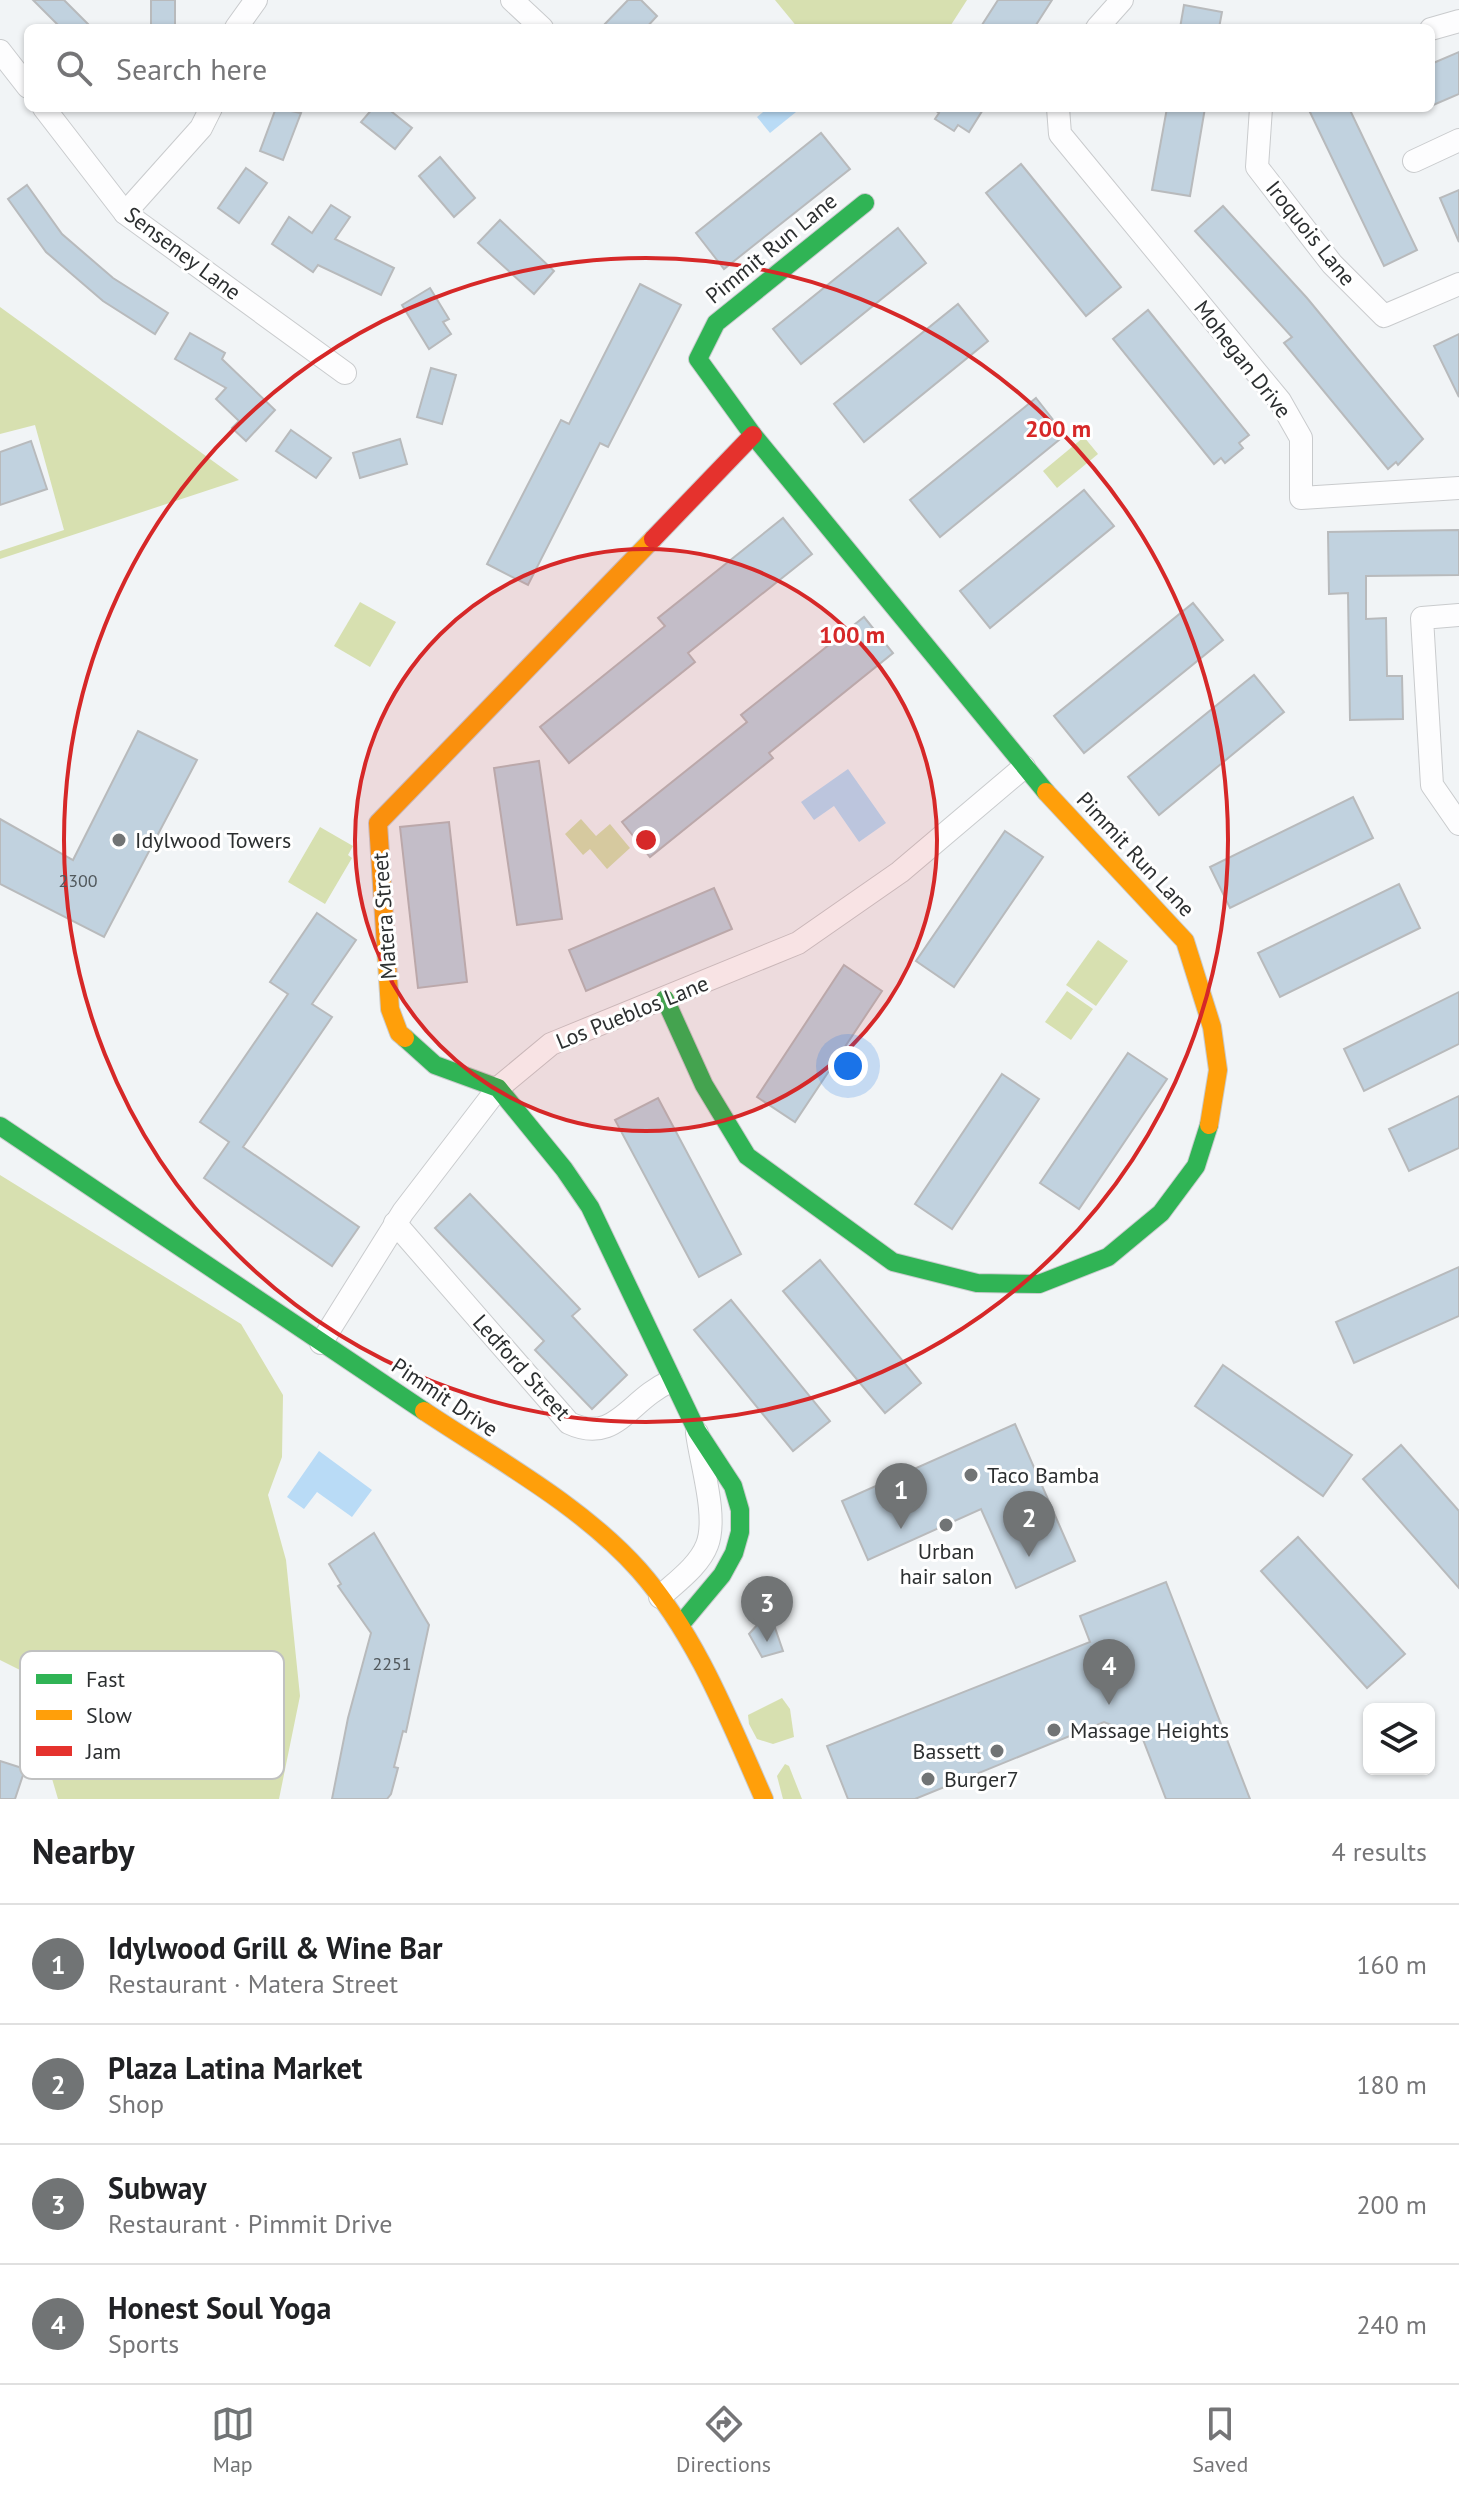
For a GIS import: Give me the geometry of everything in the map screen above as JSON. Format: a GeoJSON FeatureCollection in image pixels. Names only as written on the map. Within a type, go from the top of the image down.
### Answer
{"type":"FeatureCollection","features":[{"type":"Feature","properties":{"kind":"street"},"geometry":{"type":"LineString","coordinates":[[239,24],[256,0]]}},
{"type":"Feature","properties":{"kind":"street"},"geometry":{"type":"LineString","coordinates":[[512,0],[538,24]]}},
{"type":"Feature","properties":{"kind":"street"},"geometry":{"type":"LineString","coordinates":[[1101,24],[1122,0]]}},
{"type":"Feature","properties":{"kind":"street"},"geometry":{"type":"LineString","coordinates":[[1435,28],[1459,21]]}},
{"type":"Feature","properties":{"kind":"street"},"geometry":{"type":"LineString","coordinates":[[0,51],[24,82]]}},
{"type":"Feature","properties":{"kind":"street","name":"Senseney Lane"},"geometry":{"type":"LineString","coordinates":[[47,112],[125,213],[345,373]]}},
{"type":"Feature","properties":{"kind":"street"},"geometry":{"type":"LineString","coordinates":[[125,213],[201,128],[209,112]]}},
{"type":"Feature","properties":{"kind":"street","name":"Mohegan Drive"},"geometry":{"type":"LineString","coordinates":[[1058,112],[1060,134],[1280,401],[1301,438],[1301,498],[1459,488]]}},
{"type":"Feature","properties":{"kind":"street","name":"Iroquois Lane"},"geometry":{"type":"LineString","coordinates":[[1261,112],[1257,167],[1332,264],[1384,316],[1459,284]]}},
{"type":"Feature","properties":{"kind":"street"},"geometry":{"type":"LineString","coordinates":[[1414,161],[1459,140]]}},
{"type":"Feature","properties":{"kind":"street","name":"Pimmit Run Lane"},"geometry":{"type":"LineString","coordinates":[[665,999],[704,1085],[747,1156],[893,1262],[977,1283],[1039,1284],[1108,1257],[1161,1213],[1196,1166],[1214,1109],[1218,1070],[1212,1027],[1185,941],[1115,870],[1024,767],[753,435],[698,359],[716,323],[865,203]]}},
{"type":"Feature","properties":{"kind":"street","name":"Matera Street"},"geometry":{"type":"LineString","coordinates":[[498,1088],[435,1065],[399,1033],[390,1009],[378,823],[753,435]]}},
{"type":"Feature","properties":{"kind":"street"},"geometry":{"type":"LineString","coordinates":[[1459,615],[1422,618],[1432,785],[1459,824]]}},
{"type":"Feature","properties":{"kind":"street","name":"Los Pueblos Lane"},"geometry":{"type":"LineString","coordinates":[[321,1343],[395,1223],[498,1088],[551,1044],[798,943],[900,872],[1024,767]]}},
{"type":"Feature","properties":{"kind":"street"},"geometry":{"type":"LineString","coordinates":[[498,1088],[564,1169],[590,1207],[671,1381],[697,1431],[716,1454],[738,1492],[740,1537],[733,1561],[721,1581],[681,1624]]}},
{"type":"Feature","properties":{"kind":"street","name":"Pimmit Drive"},"geometry":{"type":"LineString","coordinates":[[0,1126],[553,1498],[612,1544],[681,1624],[764,1799]]}},
{"type":"Feature","properties":{"kind":"street","name":"Ledford Street"},"geometry":{"type":"LineString","coordinates":[[395,1223],[569,1423],[587,1431],[607,1429],[650,1391],[671,1381]]}},
{"type":"Feature","properties":{"kind":"street"},"geometry":{"type":"LineString","coordinates":[[660,1597],[692,1567],[706,1547],[712,1524],[697,1431]]}},
{"type":"Feature","properties":{"kind":"green space"},"geometry":{"type":"Polygon","coordinates":[[[775,0],[967,0],[952,24],[795,24],[775,0]]]}},
{"type":"Feature","properties":{"kind":"green space"},"geometry":{"type":"Polygon","coordinates":[[[0,307],[239,480],[0,559],[0,551],[64,530],[35,425],[0,434],[0,307]]]}},
{"type":"Feature","properties":{"kind":"green space"},"geometry":{"type":"Polygon","coordinates":[[[1084,437],[1098,454],[1057,488],[1043,471],[1084,437]]]}},
{"type":"Feature","properties":{"kind":"green space"},"geometry":{"type":"Polygon","coordinates":[[[360,602],[396,622],[370,667],[334,646],[360,602]]]}},
{"type":"Feature","properties":{"kind":"green space"},"geometry":{"type":"Polygon","coordinates":[[[581,819],[596,836],[610,824],[630,848],[607,869],[590,849],[583,855],[565,834],[581,819]]]}},
{"type":"Feature","properties":{"kind":"green space"},"geometry":{"type":"Polygon","coordinates":[[[320,827],[353,846],[348,855],[352,858],[325,904],[288,882],[320,827]]]}},
{"type":"Feature","properties":{"kind":"green space"},"geometry":{"type":"Polygon","coordinates":[[[1098,940],[1128,961],[1096,1006],[1066,985],[1098,940]]]}},
{"type":"Feature","properties":{"kind":"green space"},"geometry":{"type":"Polygon","coordinates":[[[1067,991],[1093,1009],[1071,1040],[1045,1022],[1067,991]]]}},
{"type":"Feature","properties":{"kind":"green space"},"geometry":{"type":"Polygon","coordinates":[[[0,1175],[241,1324],[283,1395],[282,1457],[268,1495],[286,1560],[300,1696],[284,1774],[284,1651],[20,1651],[20,1670],[0,1660],[0,1175]]]}},
{"type":"Feature","properties":{"kind":"green space"},"geometry":{"type":"Polygon","coordinates":[[[782,1698],[790,1709],[794,1737],[773,1744],[757,1739],[748,1715],[782,1698]]]}},
{"type":"Feature","properties":{"kind":"green space"},"geometry":{"type":"Polygon","coordinates":[[[785,1764],[789,1766],[802,1799],[783,1799],[777,1776],[785,1764]]]}},
{"type":"Feature","properties":{"kind":"green space"},"geometry":{"type":"Polygon","coordinates":[[[52,1779],[283,1779],[279,1799],[58,1799],[52,1779]]]}},
{"type":"Feature","properties":{"kind":"water"},"geometry":{"type":"Polygon","coordinates":[[[763,112],[796,112],[770,133],[757,117],[763,112]]]}},
{"type":"Feature","properties":{"kind":"water"},"geometry":{"type":"Polygon","coordinates":[[[848,769],[886,823],[859,842],[834,806],[814,820],[801,802],[848,769]]]}},
{"type":"Feature","properties":{"kind":"water"},"geometry":{"type":"Polygon","coordinates":[[[319,1451],[372,1490],[352,1517],[317,1492],[304,1509],[287,1497],[319,1451]]]}},
{"type":"Feature","properties":{"kind":"building"},"geometry":{"type":"Polygon","coordinates":[[[33,0],[64,0],[88,24],[57,24],[33,0]]]}},
{"type":"Feature","properties":{"kind":"building"},"geometry":{"type":"Polygon","coordinates":[[[151,0],[175,0],[175,24],[151,24],[151,0]]]}},
{"type":"Feature","properties":{"kind":"building"},"geometry":{"type":"Polygon","coordinates":[[[628,0],[641,0],[657,16],[650,24],[605,24],[628,0]]]}},
{"type":"Feature","properties":{"kind":"building"},"geometry":{"type":"Polygon","coordinates":[[[998,0],[1052,0],[1037,24],[983,24],[998,0]]]}},
{"type":"Feature","properties":{"kind":"building"},"geometry":{"type":"Polygon","coordinates":[[[1184,5],[1222,12],[1220,24],[1181,24],[1184,5]]]}},
{"type":"Feature","properties":{"kind":"building"},"geometry":{"type":"Polygon","coordinates":[[[1459,52],[1459,94],[1435,104],[1435,62],[1459,52]]]}},
{"type":"Feature","properties":{"kind":"building"},"geometry":{"type":"Polygon","coordinates":[[[275,112],[301,113],[283,160],[260,151],[275,112]]]}},
{"type":"Feature","properties":{"kind":"building"},"geometry":{"type":"Polygon","coordinates":[[[370,112],[392,112],[412,128],[395,149],[361,122],[370,112]]]}},
{"type":"Feature","properties":{"kind":"building"},"geometry":{"type":"Polygon","coordinates":[[[982,112],[969,132],[958,125],[954,131],[935,119],[939,113],[982,112]]]}},
{"type":"Feature","properties":{"kind":"building"},"geometry":{"type":"Polygon","coordinates":[[[1166,112],[1204,112],[1190,196],[1152,190],[1166,112]]]}},
{"type":"Feature","properties":{"kind":"building"},"geometry":{"type":"Polygon","coordinates":[[[1310,112],[1351,112],[1417,250],[1384,266],[1310,112]]]}},
{"type":"Feature","properties":{"kind":"building"},"geometry":{"type":"Polygon","coordinates":[[[821,133],[850,169],[724,269],[696,233],[821,133]]]}},
{"type":"Feature","properties":{"kind":"building"},"geometry":{"type":"Polygon","coordinates":[[[440,157],[475,198],[454,217],[419,176],[440,157]]]}},
{"type":"Feature","properties":{"kind":"building"},"geometry":{"type":"Polygon","coordinates":[[[1021,164],[1121,287],[1086,316],[986,193],[1021,164]]]}},
{"type":"Feature","properties":{"kind":"building"},"geometry":{"type":"Polygon","coordinates":[[[246,168],[267,183],[239,223],[218,208],[246,168]]]}},
{"type":"Feature","properties":{"kind":"building"},"geometry":{"type":"Polygon","coordinates":[[[27,185],[62,234],[113,278],[168,313],[155,334],[103,301],[46,252],[8,199],[27,185]]]}},
{"type":"Feature","properties":{"kind":"building"},"geometry":{"type":"Polygon","coordinates":[[[1459,190],[1459,242],[1440,198],[1459,190]]]}},
{"type":"Feature","properties":{"kind":"building"},"geometry":{"type":"Polygon","coordinates":[[[331,205],[350,217],[335,239],[394,268],[381,295],[318,265],[313,272],[272,244],[289,217],[312,233],[331,205]]]}},
{"type":"Feature","properties":{"kind":"building"},"geometry":{"type":"Polygon","coordinates":[[[1223,206],[1307,298],[1423,439],[1398,465],[1396,462],[1388,469],[1284,343],[1292,337],[1195,231],[1223,206]]]}},
{"type":"Feature","properties":{"kind":"building"},"geometry":{"type":"Polygon","coordinates":[[[500,220],[554,271],[534,294],[478,243],[500,220]]]}},
{"type":"Feature","properties":{"kind":"building"},"geometry":{"type":"Polygon","coordinates":[[[898,228],[926,263],[801,364],[773,329],[898,228]]]}},
{"type":"Feature","properties":{"kind":"building"},"geometry":{"type":"Polygon","coordinates":[[[640,284],[681,305],[608,447],[600,443],[528,585],[487,564],[561,420],[569,424],[640,284]]]}},
{"type":"Feature","properties":{"kind":"building"},"geometry":{"type":"Polygon","coordinates":[[[430,288],[449,319],[443,322],[451,334],[429,349],[402,305],[430,288]]]}},
{"type":"Feature","properties":{"kind":"building"},"geometry":{"type":"Polygon","coordinates":[[[958,304],[988,341],[864,442],[834,404],[958,304]]]}},
{"type":"Feature","properties":{"kind":"building"},"geometry":{"type":"Polygon","coordinates":[[[1148,310],[1249,435],[1239,443],[1243,448],[1225,463],[1221,458],[1214,464],[1113,339],[1148,310]]]}},
{"type":"Feature","properties":{"kind":"building"},"geometry":{"type":"Polygon","coordinates":[[[190,333],[225,353],[222,359],[275,410],[246,441],[232,428],[239,421],[216,399],[226,388],[175,359],[190,333]]]}},
{"type":"Feature","properties":{"kind":"building"},"geometry":{"type":"Polygon","coordinates":[[[1459,334],[1459,397],[1434,346],[1459,334]]]}},
{"type":"Feature","properties":{"kind":"building"},"geometry":{"type":"Polygon","coordinates":[[[431,368],[456,375],[442,424],[417,417],[431,368]]]}},
{"type":"Feature","properties":{"kind":"building"},"geometry":{"type":"Polygon","coordinates":[[[1036,398],[1065,435],[940,537],[910,500],[1036,398]]]}},
{"type":"Feature","properties":{"kind":"building"},"geometry":{"type":"Polygon","coordinates":[[[291,430],[331,458],[316,478],[276,451],[291,430]]]}},
{"type":"Feature","properties":{"kind":"building"},"geometry":{"type":"Polygon","coordinates":[[[400,439],[407,464],[360,478],[353,453],[400,439]]]}},
{"type":"Feature","properties":{"kind":"building"},"geometry":{"type":"Polygon","coordinates":[[[31,441],[47,489],[0,505],[0,452],[31,441]]]}},
{"type":"Feature","properties":{"kind":"building"},"geometry":{"type":"Polygon","coordinates":[[[1084,490],[1114,526],[990,628],[960,591],[1084,490]]]}},
{"type":"Feature","properties":{"kind":"building"},"geometry":{"type":"Polygon","coordinates":[[[783,518],[812,554],[688,653],[695,662],[569,763],[540,727],[665,626],[658,618],[783,518]]]}},
{"type":"Feature","properties":{"kind":"building"},"geometry":{"type":"Polygon","coordinates":[[[1459,530],[1459,575],[1366,576],[1366,619],[1386,618],[1387,676],[1402,676],[1403,719],[1350,720],[1348,593],[1329,594],[1328,532],[1459,530]]]}},
{"type":"Feature","properties":{"kind":"building"},"geometry":{"type":"Polygon","coordinates":[[[1193,603],[1223,640],[1084,753],[1054,716],[1193,603]]]}},
{"type":"Feature","properties":{"kind":"building"},"geometry":{"type":"Polygon","coordinates":[[[864,617],[893,653],[769,753],[773,758],[650,857],[622,822],[747,722],[741,715],[864,617]]]}},
{"type":"Feature","properties":{"kind":"building"},"geometry":{"type":"Polygon","coordinates":[[[1254,675],[1284,712],[1159,815],[1128,777],[1254,675]]]}},
{"type":"Feature","properties":{"kind":"building","name":"Idylwood Towers"},"geometry":{"type":"Polygon","coordinates":[[[138,731],[197,760],[104,937],[0,884],[0,819],[73,860],[138,731]]]}},
{"type":"Feature","properties":{"kind":"building"},"geometry":{"type":"Polygon","coordinates":[[[539,761],[562,919],[517,925],[494,768],[539,761]]]}},
{"type":"Feature","properties":{"kind":"building"},"geometry":{"type":"Polygon","coordinates":[[[1353,797],[1373,838],[1230,908],[1210,867],[1353,797]]]}},
{"type":"Feature","properties":{"kind":"building"},"geometry":{"type":"Polygon","coordinates":[[[449,822],[467,982],[418,988],[400,827],[449,822]]]}},
{"type":"Feature","properties":{"kind":"building"},"geometry":{"type":"Polygon","coordinates":[[[1005,831],[1043,857],[954,987],[916,961],[1005,831]]]}},
{"type":"Feature","properties":{"kind":"building"},"geometry":{"type":"Polygon","coordinates":[[[1399,884],[1420,928],[1280,997],[1258,953],[1399,884]]]}},
{"type":"Feature","properties":{"kind":"building"},"geometry":{"type":"Polygon","coordinates":[[[714,888],[732,929],[586,991],[569,950],[714,888]]]}},
{"type":"Feature","properties":{"kind":"building"},"geometry":{"type":"Polygon","coordinates":[[[317,913],[356,940],[312,1004],[332,1017],[243,1147],[359,1227],[332,1266],[204,1178],[229,1142],[200,1122],[288,994],[270,982],[317,913]]]}},
{"type":"Feature","properties":{"kind":"building"},"geometry":{"type":"Polygon","coordinates":[[[844,965],[882,991],[795,1122],[757,1097],[844,965]]]}},
{"type":"Feature","properties":{"kind":"building"},"geometry":{"type":"Polygon","coordinates":[[[1459,992],[1459,1044],[1364,1091],[1344,1049],[1459,992]]]}},
{"type":"Feature","properties":{"kind":"building"},"geometry":{"type":"Polygon","coordinates":[[[1128,1053],[1167,1079],[1079,1209],[1040,1183],[1128,1053]]]}},
{"type":"Feature","properties":{"kind":"building"},"geometry":{"type":"Polygon","coordinates":[[[1002,1074],[1039,1099],[952,1229],[915,1204],[1002,1074]]]}},
{"type":"Feature","properties":{"kind":"building"},"geometry":{"type":"Polygon","coordinates":[[[1459,1096],[1459,1148],[1409,1171],[1389,1129],[1459,1096]]]}},
{"type":"Feature","properties":{"kind":"building"},"geometry":{"type":"Polygon","coordinates":[[[658,1098],[741,1254],[699,1277],[615,1120],[658,1098]]]}},
{"type":"Feature","properties":{"kind":"building"},"geometry":{"type":"Polygon","coordinates":[[[470,1194],[580,1309],[572,1316],[627,1375],[592,1409],[535,1350],[544,1341],[435,1228],[470,1194]]]}},
{"type":"Feature","properties":{"kind":"building"},"geometry":{"type":"Polygon","coordinates":[[[820,1260],[921,1383],[885,1413],[783,1291],[820,1260]]]}},
{"type":"Feature","properties":{"kind":"building"},"geometry":{"type":"Polygon","coordinates":[[[1459,1267],[1459,1316],[1354,1363],[1336,1322],[1459,1267]]]}},
{"type":"Feature","properties":{"kind":"building"},"geometry":{"type":"Polygon","coordinates":[[[731,1300],[830,1421],[793,1451],[694,1330],[731,1300]]]}},
{"type":"Feature","properties":{"kind":"building"},"geometry":{"type":"Polygon","coordinates":[[[1223,1365],[1352,1455],[1323,1496],[1195,1406],[1223,1365]]]}},
{"type":"Feature","properties":{"kind":"building"},"geometry":{"type":"Polygon","coordinates":[[[1015,1424],[1075,1561],[1016,1588],[981,1509],[868,1560],[842,1501],[1015,1424]]]}},
{"type":"Feature","properties":{"kind":"building"},"geometry":{"type":"Polygon","coordinates":[[[1401,1445],[1459,1511],[1459,1588],[1363,1479],[1401,1445]]]}},
{"type":"Feature","properties":{"kind":"building"},"geometry":{"type":"Polygon","coordinates":[[[374,1533],[429,1625],[406,1732],[403,1731],[394,1767],[398,1768],[391,1794],[387,1799],[332,1799],[348,1718],[371,1633],[338,1586],[341,1584],[329,1564],[374,1533]]]}},
{"type":"Feature","properties":{"kind":"building"},"geometry":{"type":"Polygon","coordinates":[[[1298,1537],[1405,1654],[1367,1688],[1261,1571],[1298,1537]]]}},
{"type":"Feature","properties":{"kind":"building"},"geometry":{"type":"Polygon","coordinates":[[[1166,1582],[1250,1799],[1166,1799],[1142,1737],[1104,1722],[915,1799],[848,1799],[827,1746],[1090,1642],[1080,1616],[1166,1582]]]}},
{"type":"Feature","properties":{"kind":"building"},"geometry":{"type":"Polygon","coordinates":[[[772,1619],[783,1651],[762,1657],[749,1634],[759,1623],[772,1619]]]}},
{"type":"Feature","properties":{"kind":"building"},"geometry":{"type":"Polygon","coordinates":[[[0,1761],[20,1767],[22,1779],[15,1799],[0,1799],[0,1761]]]}},
{"type":"Feature","properties":{"kind":"traffic: fast"},"geometry":{"type":"LineString","coordinates":[[865,203],[716,323],[698,359],[753,435],[1046,792]]}},
{"type":"Feature","properties":{"kind":"traffic: fast"},"geometry":{"type":"LineString","coordinates":[[665,999],[704,1085],[747,1156],[893,1262],[977,1283],[1039,1284],[1108,1257],[1161,1213],[1196,1166],[1209,1125]]}},
{"type":"Feature","properties":{"kind":"traffic: fast"},"geometry":{"type":"LineString","coordinates":[[405,1038],[435,1065],[498,1088],[564,1169],[590,1207],[697,1431],[733,1486],[740,1510],[740,1532],[734,1553],[722,1575],[681,1624]]}},
{"type":"Feature","properties":{"kind":"traffic: fast"},"geometry":{"type":"LineString","coordinates":[[0,1126],[424,1411]]}},
{"type":"Feature","properties":{"kind":"traffic: slow"},"geometry":{"type":"LineString","coordinates":[[405,1038],[399,1033],[390,1009],[378,823],[653,539]]}},
{"type":"Feature","properties":{"kind":"traffic: slow"},"geometry":{"type":"LineString","coordinates":[[1046,792],[1185,941],[1212,1027],[1218,1070],[1209,1125]]}},
{"type":"Feature","properties":{"kind":"traffic: slow"},"geometry":{"type":"LineString","coordinates":[[424,1411],[564,1504],[591,1524],[639,1570],[660,1596],[695,1651],[764,1799]]}},
{"type":"Feature","properties":{"kind":"traffic: jam"},"geometry":{"type":"LineString","coordinates":[[653,539],[753,435]]}},
{"type":"Feature","properties":{"kind":"place","name":"Idylwood Towers"},"geometry":{"type":"Point","coordinates":[119,840]}},
{"type":"Feature","properties":{"kind":"place","name":"Taco Bamba"},"geometry":{"type":"Point","coordinates":[971,1475]}},
{"type":"Feature","properties":{"kind":"place","name":"Urban hair salon"},"geometry":{"type":"Point","coordinates":[946,1525]}},
{"type":"Feature","properties":{"kind":"place","name":"Idylwood Grill & Wine Bar"},"geometry":{"type":"Point","coordinates":[901,1529]}},
{"type":"Feature","properties":{"kind":"place","name":"Plaza Latina Market"},"geometry":{"type":"Point","coordinates":[1029,1557]}},
{"type":"Feature","properties":{"kind":"place","name":"Subway"},"geometry":{"type":"Point","coordinates":[767,1642]}},
{"type":"Feature","properties":{"kind":"place","name":"Honest Soul Yoga"},"geometry":{"type":"Point","coordinates":[1109,1705]}},
{"type":"Feature","properties":{"kind":"place","name":"Massage Heights"},"geometry":{"type":"Point","coordinates":[1054,1730]}},
{"type":"Feature","properties":{"kind":"place","name":"Bassett"},"geometry":{"type":"Point","coordinates":[997,1751]}},
{"type":"Feature","properties":{"kind":"place","name":"Burger7"},"geometry":{"type":"Point","coordinates":[928,1779]}}]}
